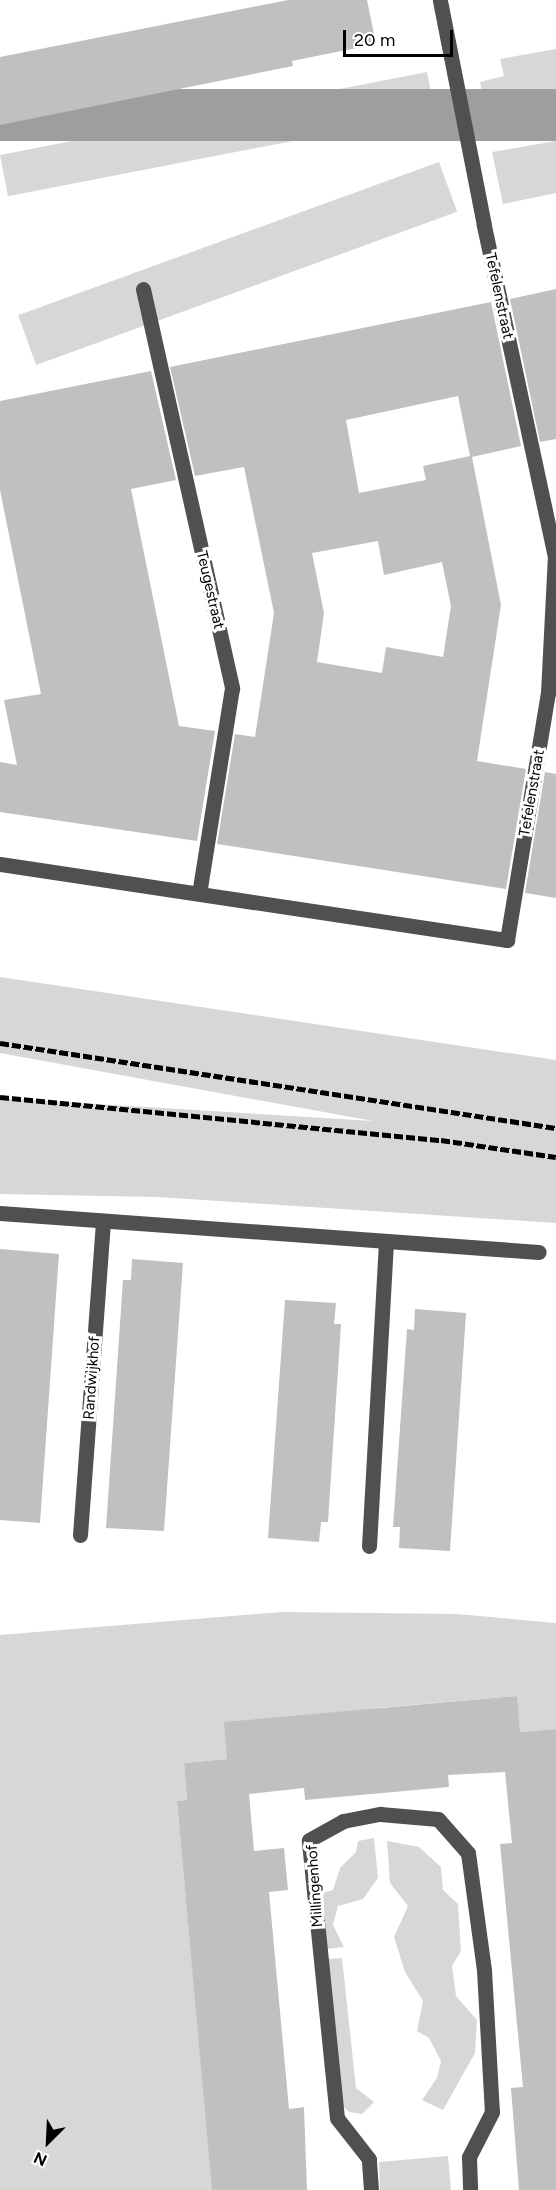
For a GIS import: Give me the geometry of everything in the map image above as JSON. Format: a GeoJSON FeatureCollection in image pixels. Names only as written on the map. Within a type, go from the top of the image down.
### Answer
{"type":"FeatureCollection","features":[{"type":"Feature","properties":{"kind":"street","name":"Tefelenstraat"},"geometry":{"type":"LineString","coordinates":[[0,864],[507,940],[548,693],[555,557],[440,0]]}},
{"type":"Feature","properties":{"kind":"street","name":"Teugestraat"},"geometry":{"type":"LineString","coordinates":[[143,290],[232,688],[199,893]]}},
{"type":"Feature","properties":{"kind":"street"},"geometry":{"type":"LineString","coordinates":[[0,1213],[386,1244],[539,1251]]}},
{"type":"Feature","properties":{"kind":"street","name":"Randwijkhof"},"geometry":{"type":"LineString","coordinates":[[80,1535],[103,1221]]}},
{"type":"Feature","properties":{"kind":"street"},"geometry":{"type":"LineString","coordinates":[[369,1546],[386,1244]]}},
{"type":"Feature","properties":{"kind":"street","name":"Millingenhof"},"geometry":{"type":"LineString","coordinates":[[371,2190],[369,2159],[337,2118],[309,1839],[343,1821],[380,1814],[438,1820],[468,1853],[484,1970],[492,2112],[469,2157],[470,2190]]}},
{"type":"Feature","properties":{"kind":"shaded area"},"geometry":{"type":"Polygon","coordinates":[[[556,49],[556,89],[484,103],[480,82],[504,76],[500,59],[556,49]]]}},
{"type":"Feature","properties":{"kind":"shaded area"},"geometry":{"type":"Polygon","coordinates":[[[427,72],[435,113],[8,196],[0,155],[427,72]]]}},
{"type":"Feature","properties":{"kind":"shaded area"},"geometry":{"type":"Polygon","coordinates":[[[0,89],[556,89],[556,141],[0,141],[0,89]]]}},
{"type":"Feature","properties":{"kind":"shaded area"},"geometry":{"type":"Polygon","coordinates":[[[556,141],[556,193],[503,204],[492,152],[556,141]]]}},
{"type":"Feature","properties":{"kind":"shaded area"},"geometry":{"type":"Polygon","coordinates":[[[439,162],[457,212],[36,365],[18,315],[439,162]]]}},
{"type":"Feature","properties":{"kind":"shaded area"},"geometry":{"type":"Polygon","coordinates":[[[0,977],[556,1060],[556,1223],[158,1197],[0,1194],[0,1098],[373,1121],[0,1053],[0,977]]]}},
{"type":"Feature","properties":{"kind":"shaded area"},"geometry":{"type":"Polygon","coordinates":[[[282,1612],[457,1614],[556,1623],[556,1729],[520,1732],[516,1696],[377,1708],[227,1759],[184,1763],[187,1800],[177,1801],[212,2182],[247,2190],[0,2190],[0,1635],[282,1612]]]}},
{"type":"Feature","properties":{"kind":"shaded area"},"geometry":{"type":"Polygon","coordinates":[[[374,1838],[378,1878],[363,1899],[338,1906],[333,1925],[344,1947],[326,1949],[322,1893],[333,1890],[340,1868],[356,1852],[358,1841],[374,1838]]]}},
{"type":"Feature","properties":{"kind":"shaded area"},"geometry":{"type":"Polygon","coordinates":[[[387,1841],[419,1847],[441,1867],[443,1890],[458,1904],[461,1951],[452,1966],[456,1996],[477,2020],[475,2053],[443,2110],[422,2100],[437,2078],[441,2061],[429,2038],[417,2031],[423,2001],[405,1972],[394,1937],[408,1906],[390,1883],[387,1841]]]}},
{"type":"Feature","properties":{"kind":"shaded area"},"geometry":{"type":"Polygon","coordinates":[[[342,1958],[356,2088],[374,2102],[362,2114],[349,2112],[340,2103],[327,1959],[342,1958]]]}},
{"type":"Feature","properties":{"kind":"shaded area"},"geometry":{"type":"Polygon","coordinates":[[[448,2156],[451,2190],[380,2190],[379,2162],[448,2156]]]}},
{"type":"Feature","properties":{"kind":"building"},"geometry":{"type":"Polygon","coordinates":[[[288,0],[367,0],[376,44],[292,61],[293,66],[0,125],[0,57],[288,0]]]}},
{"type":"Feature","properties":{"kind":"building"},"geometry":{"type":"Polygon","coordinates":[[[556,289],[556,439],[540,442],[510,299],[556,289]]]}},
{"type":"Feature","properties":{"kind":"building"},"geometry":{"type":"Polygon","coordinates":[[[491,302],[521,446],[472,457],[501,605],[477,761],[526,769],[506,889],[217,844],[235,734],[255,737],[274,613],[244,467],[195,476],[170,367],[491,302]],[[458,396],[346,420],[359,493],[426,480],[423,466],[470,456],[458,396]],[[378,541],[312,553],[324,613],[317,662],[382,673],[386,647],[443,657],[451,606],[442,562],[384,575],[378,541]]]}},
{"type":"Feature","properties":{"kind":"building"},"geometry":{"type":"Polygon","coordinates":[[[151,371],[176,480],[131,489],[179,726],[215,731],[197,841],[0,812],[0,762],[17,765],[4,700],[41,694],[0,490],[0,401],[151,371]]]}},
{"type":"Feature","properties":{"kind":"building"},"geometry":{"type":"Polygon","coordinates":[[[545,772],[556,774],[556,898],[525,893],[545,772]]]}},
{"type":"Feature","properties":{"kind":"building"},"geometry":{"type":"Polygon","coordinates":[[[0,1249],[59,1254],[40,1523],[0,1520],[0,1249]]]}},
{"type":"Feature","properties":{"kind":"building"},"geometry":{"type":"Polygon","coordinates":[[[132,1259],[183,1263],[164,1531],[106,1528],[123,1280],[131,1280],[132,1259]]]}},
{"type":"Feature","properties":{"kind":"building"},"geometry":{"type":"Polygon","coordinates":[[[285,1300],[336,1303],[334,1324],[341,1324],[328,1522],[321,1522],[319,1542],[268,1538],[285,1300]]]}},
{"type":"Feature","properties":{"kind":"building"},"geometry":{"type":"Polygon","coordinates":[[[415,1309],[466,1313],[450,1551],[399,1548],[400,1527],[393,1527],[407,1329],[414,1330],[415,1309]]]}},
{"type":"Feature","properties":{"kind":"building"},"geometry":{"type":"Polygon","coordinates":[[[517,1696],[520,1732],[556,1729],[556,2190],[519,2190],[511,2088],[523,2087],[500,1844],[512,1843],[505,1772],[448,1775],[449,1787],[305,1800],[304,1788],[249,1794],[254,1851],[284,1848],[288,1890],[269,1892],[289,2109],[304,2107],[307,2190],[212,2190],[177,1801],[187,1800],[184,1763],[227,1759],[224,1722],[517,1696]]]}},
{"type":"Feature","properties":{"kind":"railway"},"geometry":{"type":"LineString","coordinates":[[0,1043],[556,1128]]}},
{"type":"Feature","properties":{"kind":"railway"},"geometry":{"type":"LineString","coordinates":[[0,1097],[441,1140],[556,1157]]}}]}
